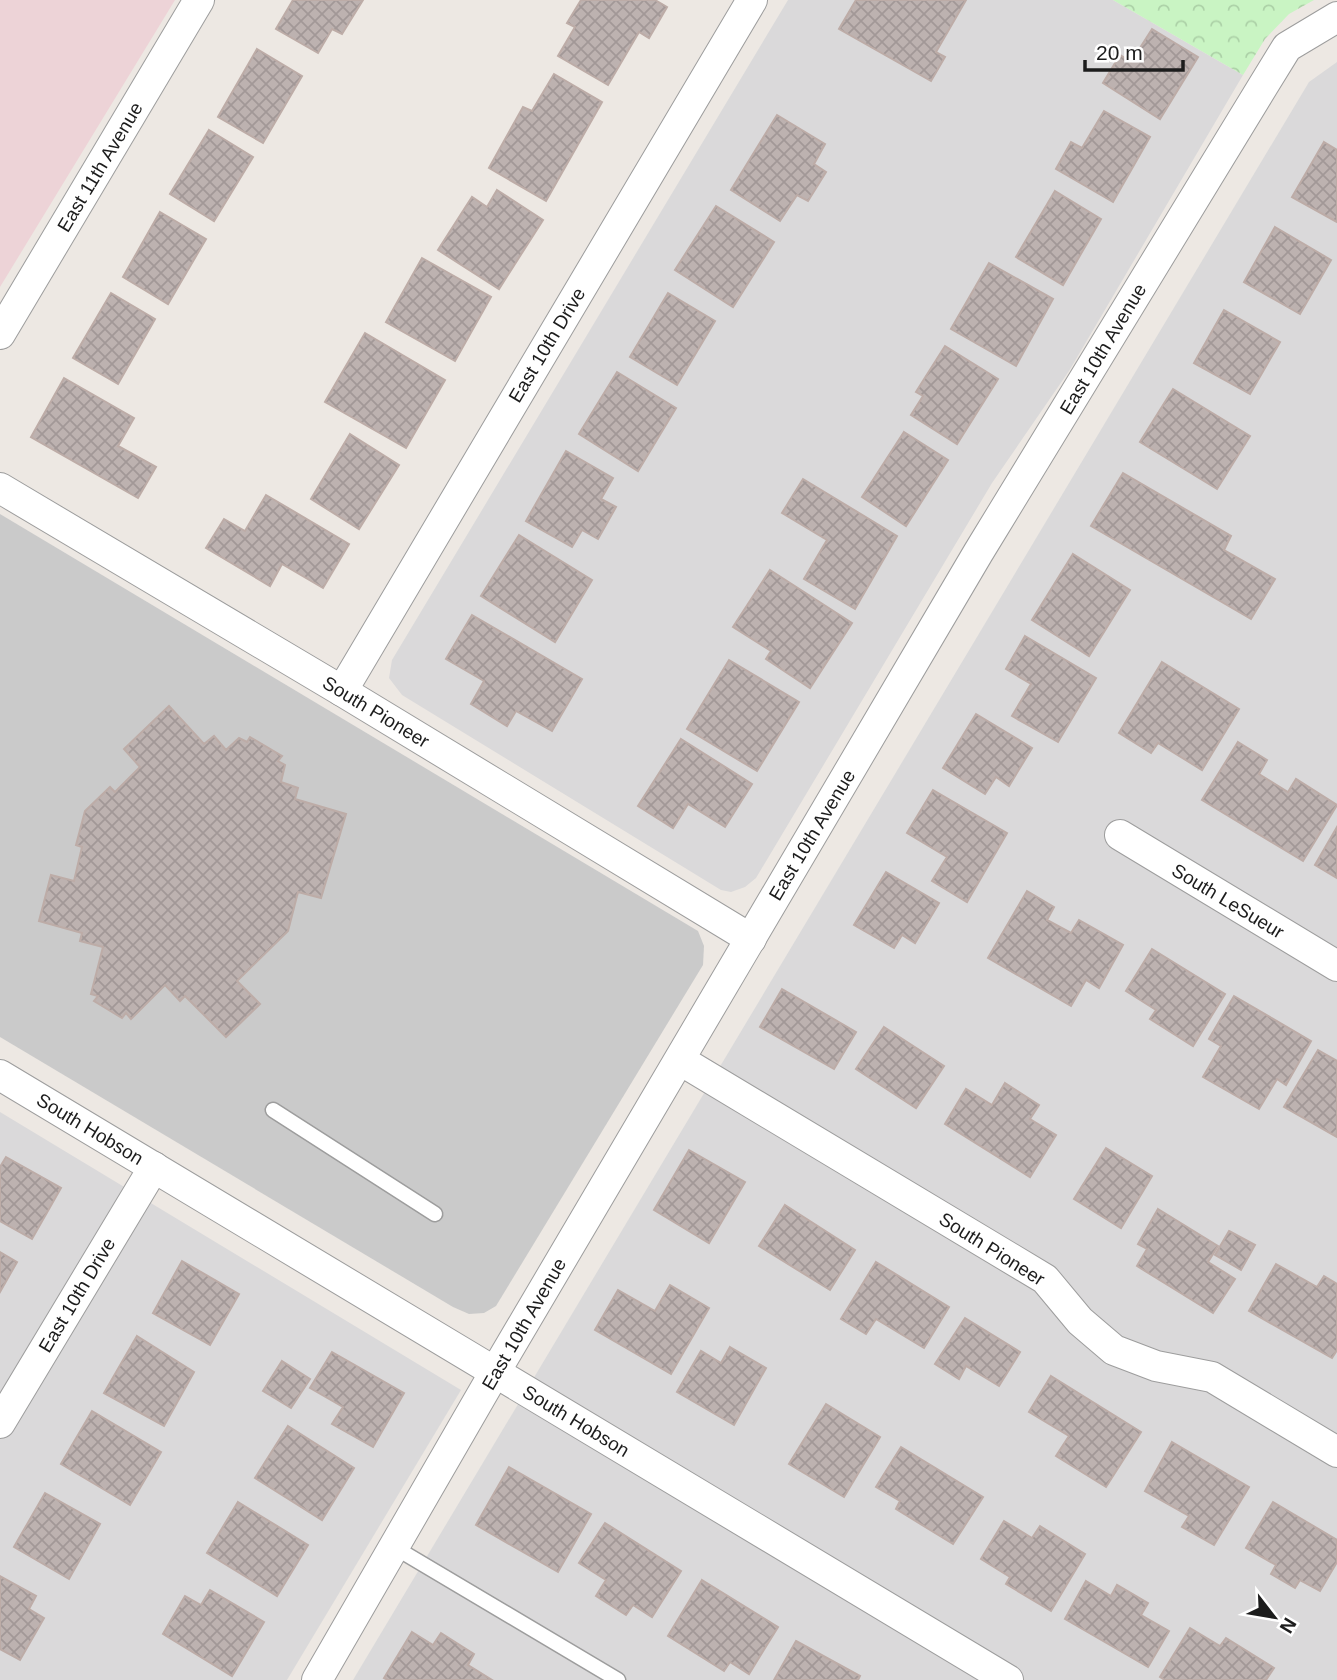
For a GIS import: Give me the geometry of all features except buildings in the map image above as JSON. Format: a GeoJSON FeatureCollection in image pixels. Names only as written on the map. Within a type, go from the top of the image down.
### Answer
{"type":"FeatureCollection","features":[{"type":"Feature","properties":{"kind":"street","name":"East 11th Avenue"},"geometry":{"type":"LineString","coordinates":[[0,334],[200,0]]}},
{"type":"Feature","properties":{"kind":"street","name":"East 10th Drive"},"geometry":{"type":"LineString","coordinates":[[342,691],[752,0]]}},
{"type":"Feature","properties":{"kind":"street","name":"East 10th Avenue"},"geometry":{"type":"LineString","coordinates":[[317,1680],[495,1372],[978,553],[1287,47],[1337,17]]}},
{"type":"Feature","properties":{"kind":"street","name":"South Pioneer"},"geometry":{"type":"LineString","coordinates":[[0,488],[751,939]]}},
{"type":"Feature","properties":{"kind":"street","name":"South LeSueur"},"geometry":{"type":"LineString","coordinates":[[1120,835],[1337,966]]}},
{"type":"Feature","properties":{"kind":"street","name":"South Pioneer"},"geometry":{"type":"LineString","coordinates":[[680,1060],[1045,1279],[1080,1321],[1114,1350],[1156,1366],[1212,1377],[1337,1452]]}},
{"type":"Feature","properties":{"kind":"street","name":"South Hobson"},"geometry":{"type":"LineString","coordinates":[[0,1075],[1008,1680]]}},
{"type":"Feature","properties":{"kind":"street","name":"East 10th Drive"},"geometry":{"type":"LineString","coordinates":[[0,1423],[154,1167]]}},
{"type":"Feature","properties":{"kind":"lane"},"geometry":{"type":"LineString","coordinates":[[273,1110],[435,1214]]}},
{"type":"Feature","properties":{"kind":"lane"},"geometry":{"type":"LineString","coordinates":[[394,1547],[618,1680]]}},
{"type":"Feature","properties":{"kind":"shaded area"},"geometry":{"type":"Polygon","coordinates":[[[0,0],[175,0],[0,287],[0,0]]]}},
{"type":"Feature","properties":{"kind":"shaded area"},"geometry":{"type":"Polygon","coordinates":[[[788,0],[1113,0],[1243,75],[1069,371],[992,483],[756,878],[745,887],[731,892],[721,890],[402,695],[389,678],[392,660],[788,0]]]}},
{"type":"Feature","properties":{"kind":"shaded area"},"geometry":{"type":"Polygon","coordinates":[[[1337,62],[1337,1680],[353,1680],[1309,82],[1337,62]]]}},
{"type":"Feature","properties":{"kind":"shaded area"},"geometry":{"type":"Polygon","coordinates":[[[0,514],[698,931],[704,946],[703,965],[496,1306],[484,1313],[469,1314],[453,1307],[0,1037],[0,514]]]}},
{"type":"Feature","properties":{"kind":"shaded area"},"geometry":{"type":"Polygon","coordinates":[[[0,1112],[461,1390],[287,1680],[0,1680],[0,1112]]]}},
{"type":"Feature","properties":{"kind":"green space"},"geometry":{"type":"Polygon","coordinates":[[[1113,0],[1314,0],[1289,14],[1265,39],[1243,75],[1113,0]]]}}]}
